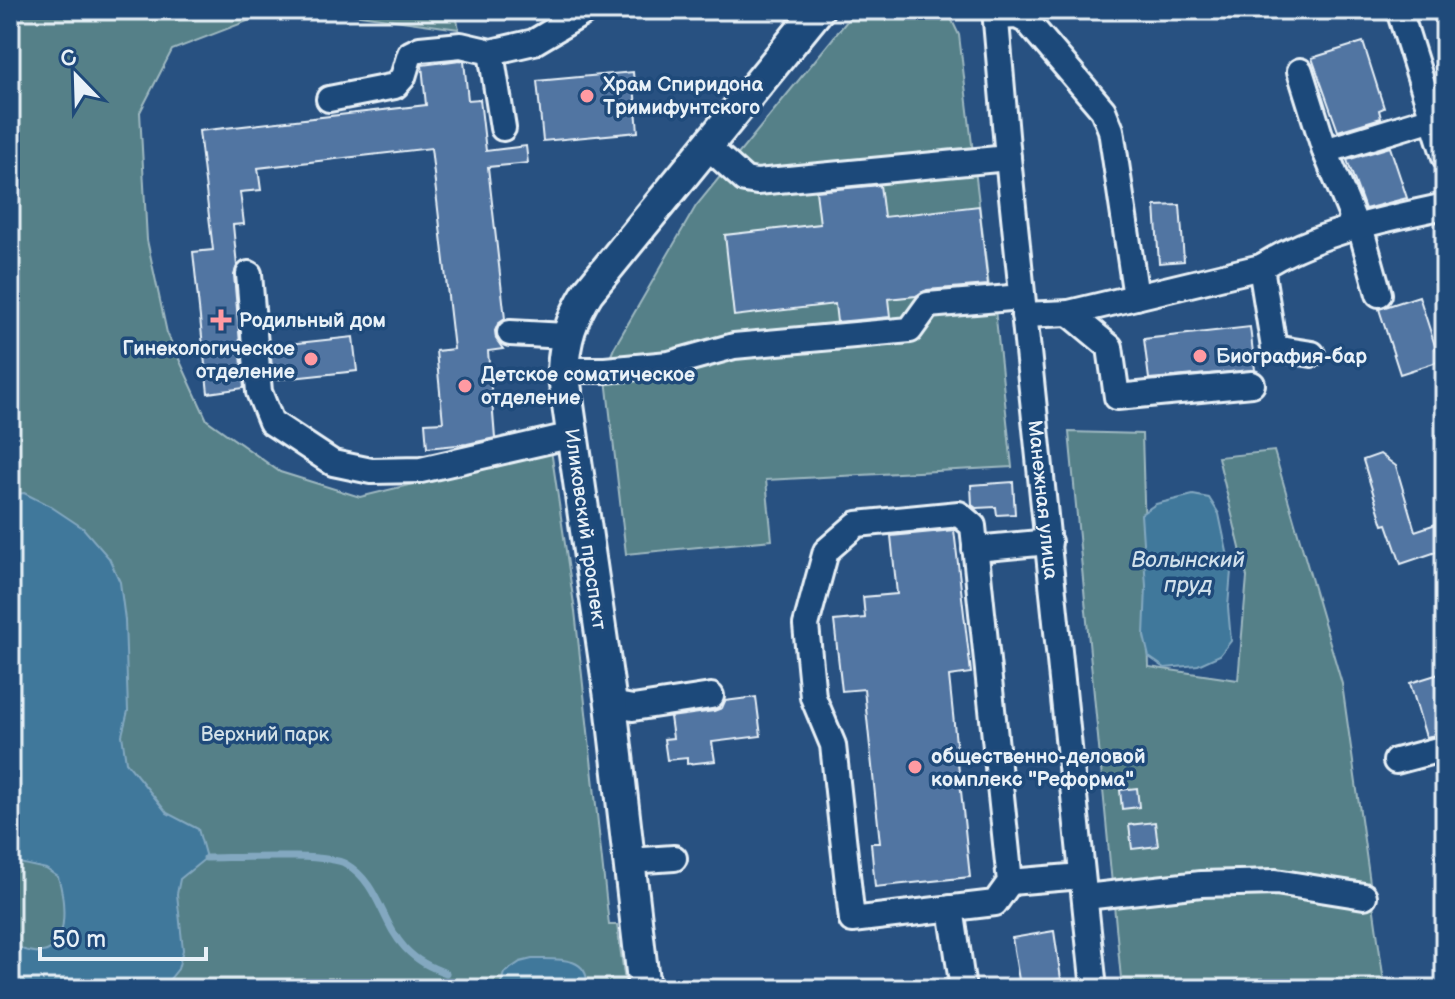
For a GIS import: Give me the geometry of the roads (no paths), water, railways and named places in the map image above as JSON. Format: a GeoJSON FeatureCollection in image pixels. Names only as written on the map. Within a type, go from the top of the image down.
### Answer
{"type":"FeatureCollection","features":[{"type":"Feature","properties":{"kind":"main road","name":"Иликовский проспект"},"geometry":{"type":"LineString","coordinates":[[644,989],[611,704],[563,370],[566,336],[588,292],[818,10]]}},
{"type":"Feature","properties":{"kind":"street"},"geometry":{"type":"LineString","coordinates":[[1399,10],[1445,157]]}},
{"type":"Feature","properties":{"kind":"street"},"geometry":{"type":"LineString","coordinates":[[329,99],[395,86],[403,77],[410,54],[420,49],[461,45],[491,52],[534,42],[584,11]]}},
{"type":"Feature","properties":{"kind":"street"},"geometry":{"type":"LineString","coordinates":[[995,14],[1017,16],[1027,21],[1103,110],[1111,130],[1136,297]]}},
{"type":"Feature","properties":{"kind":"street","name":"Манежная улица"},"geometry":{"type":"LineString","coordinates":[[995,14],[1094,989]]}},
{"type":"Feature","properties":{"kind":"street"},"geometry":{"type":"LineString","coordinates":[[491,52],[503,128]]}},
{"type":"Feature","properties":{"kind":"street"},"geometry":{"type":"LineString","coordinates":[[1300,71],[1325,151],[1379,294]]}},
{"type":"Feature","properties":{"kind":"street"},"geometry":{"type":"LineString","coordinates":[[1325,151],[1433,118]]}},
{"type":"Feature","properties":{"kind":"street"},"geometry":{"type":"LineString","coordinates":[[707,146],[745,180],[757,182],[1008,158]]}},
{"type":"Feature","properties":{"kind":"street"},"geometry":{"type":"LineString","coordinates":[[563,370],[669,364],[734,346],[910,330],[928,305],[1023,306],[1069,313],[1261,267],[1294,248],[1354,227],[1445,206]]}},
{"type":"Feature","properties":{"kind":"street"},"geometry":{"type":"LineString","coordinates":[[1261,267],[1274,348],[1312,354]]}},
{"type":"Feature","properties":{"kind":"street"},"geometry":{"type":"LineString","coordinates":[[249,274],[259,392],[271,422],[333,463],[371,471],[421,470],[573,435]]}},
{"type":"Feature","properties":{"kind":"street"},"geometry":{"type":"LineString","coordinates":[[1069,313],[1110,347],[1117,397],[1252,384]]}},
{"type":"Feature","properties":{"kind":"street"},"geometry":{"type":"LineString","coordinates":[[510,333],[566,336]]}},
{"type":"Feature","properties":{"kind":"street"},"geometry":{"type":"LineString","coordinates":[[959,514],[973,526],[975,549],[1010,882],[995,903],[852,920],[833,745],[813,697],[806,625],[826,551],[857,524],[959,514]]}},
{"type":"Feature","properties":{"kind":"street"},"geometry":{"type":"LineString","coordinates":[[975,549],[1049,542]]}},
{"type":"Feature","properties":{"kind":"street"},"geometry":{"type":"LineString","coordinates":[[611,704],[633,708],[711,696]]}},
{"type":"Feature","properties":{"kind":"street"},"geometry":{"type":"LineString","coordinates":[[1396,761],[1445,748]]}},
{"type":"Feature","properties":{"kind":"street"},"geometry":{"type":"LineString","coordinates":[[629,861],[674,858]]}},
{"type":"Feature","properties":{"kind":"street"},"geometry":{"type":"LineString","coordinates":[[1010,882],[1084,886],[1276,882],[1364,896]]}},
{"type":"Feature","properties":{"kind":"street"},"geometry":{"type":"LineString","coordinates":[[951,908],[963,989]]}},
{"type":"Feature","properties":{"kind":"water"},"geometry":{"type":"Polygon","coordinates":[[[24,493],[83,528],[109,558],[120,582],[125,620],[128,711],[122,735],[126,762],[167,813],[198,829],[206,858],[180,879],[177,894],[183,950],[178,969],[162,989],[10,989],[10,936],[18,948],[43,952],[52,948],[58,940],[63,919],[58,877],[46,869],[10,861],[10,495],[24,493]]]}},
{"type":"Feature","properties":{"kind":"water","name":"Волынский пруд"},"geometry":{"type":"Polygon","coordinates":[[[1193,495],[1209,498],[1219,514],[1231,571],[1228,607],[1231,641],[1220,655],[1198,665],[1165,668],[1149,657],[1144,636],[1146,586],[1141,514],[1156,504],[1193,495]]]}},
{"type":"Feature","properties":{"kind":"water"},"geometry":{"type":"Polygon","coordinates":[[[532,959],[570,961],[578,965],[587,978],[587,989],[499,989],[504,973],[520,962],[532,959]]]}},
{"type":"Feature","properties":{"kind":"waterway"},"geometry":{"type":"LineString","coordinates":[[206,858],[301,857],[346,864],[366,881],[405,948],[414,957],[446,973]]}},
{"type":"Feature","properties":{"kind":"place","name":"Храм Спиридона Тримифунтского"},"geometry":{"type":"Point","coordinates":[587,96]}},
{"type":"Feature","properties":{"kind":"place","name":"Родильный дом"},"geometry":{"type":"Point","coordinates":[221,320]}},
{"type":"Feature","properties":{"kind":"place","name":"Биография-бар"},"geometry":{"type":"Point","coordinates":[1200,356]}},
{"type":"Feature","properties":{"kind":"place","name":"Гинекологическое отделение"},"geometry":{"type":"Point","coordinates":[311,359]}},
{"type":"Feature","properties":{"kind":"place","name":"Детское соматическое отделение"},"geometry":{"type":"Point","coordinates":[465,386]}},
{"type":"Feature","properties":{"kind":"place","name":"oбщеcтвенно-деловoй кoмплeкc \"Peфoрма\""},"geometry":{"type":"Point","coordinates":[915,767]}},
{"type":"Feature","properties":{"kind":"park label","name":"Верхний парк"},"geometry":{"type":"Point","coordinates":[265,734]}}]}
